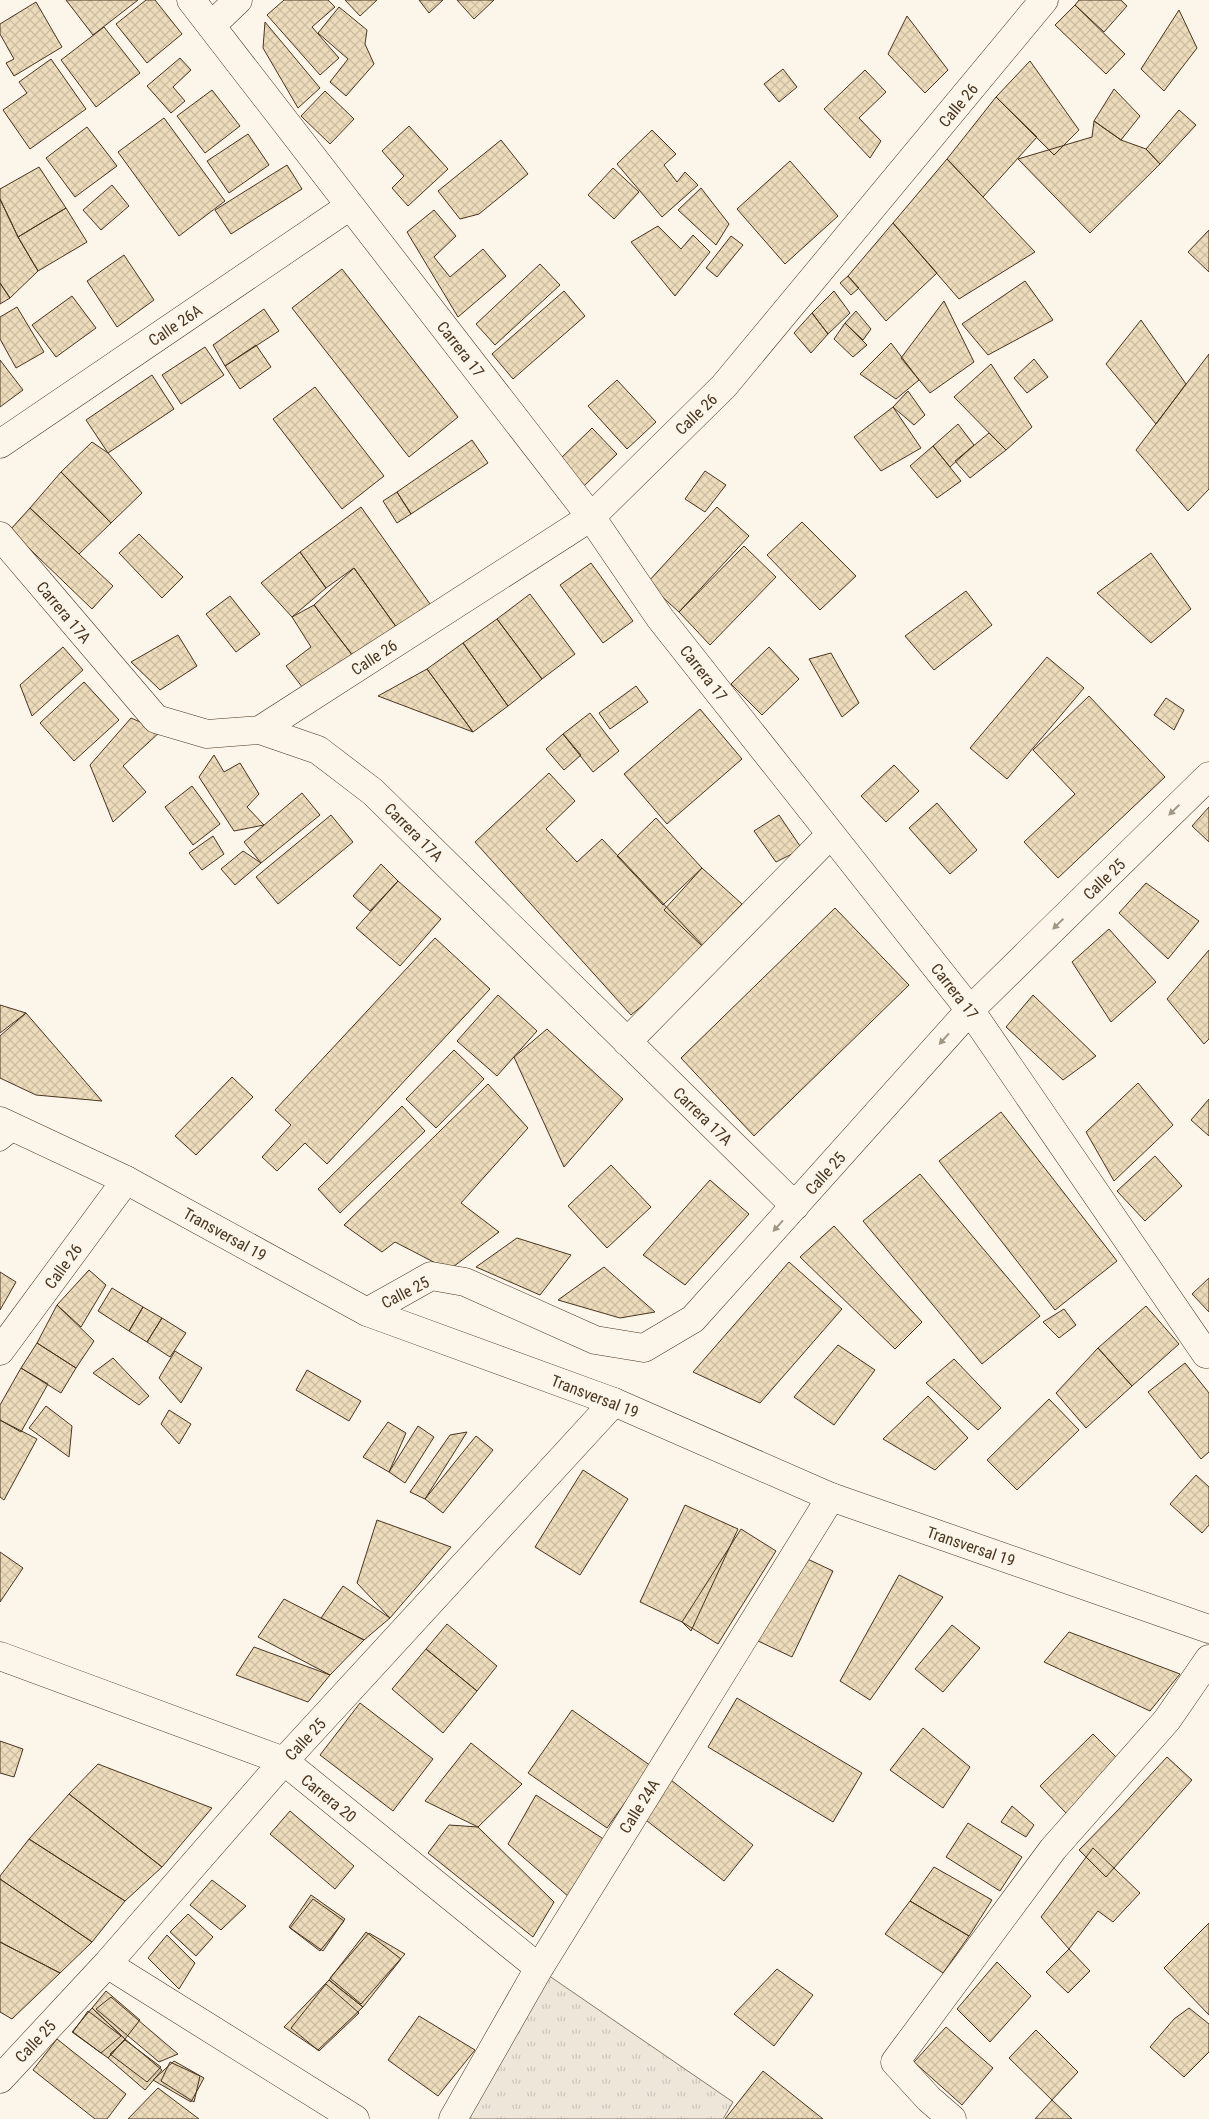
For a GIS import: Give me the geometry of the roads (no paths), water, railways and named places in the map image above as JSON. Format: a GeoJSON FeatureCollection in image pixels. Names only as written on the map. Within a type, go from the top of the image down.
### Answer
{"type":"FeatureCollection","features":[{"type":"Feature","properties":{"kind":"street","name":"Carrera 17"},"geometry":{"type":"LineString","coordinates":[[191,0],[591,517],[660,618],[970,1010],[1207,1353]]}},
{"type":"Feature","properties":{"kind":"street"},"geometry":{"type":"LineString","coordinates":[[211,26],[238,0]]}},
{"type":"Feature","properties":{"kind":"street","name":"Calle 26"},"geometry":{"type":"LineString","coordinates":[[260,730],[591,517],[724,386],[1044,0]]}},
{"type":"Feature","properties":{"kind":"street","name":"Calle 26A"},"geometry":{"type":"LineString","coordinates":[[0,444],[350,206]]}},
{"type":"Feature","properties":{"kind":"street","name":"Carrera 17A"},"geometry":{"type":"LineString","coordinates":[[0,536],[156,718],[207,734],[260,730],[318,750],[373,792],[796,1206]]}},
{"type":"Feature","properties":{"kind":"street","name":"Calle 25"},"geometry":{"type":"LineString","coordinates":[[368,1312],[431,1276],[465,1282],[595,1340],[644,1348],[693,1319],[970,1010],[1209,776]]}},
{"type":"Feature","properties":{"kind":"street"},"geometry":{"type":"LineString","coordinates":[[627,1042],[830,834]]}},
{"type":"Feature","properties":{"kind":"street","name":"Transversal 19"},"geometry":{"type":"LineString","coordinates":[[6,1130],[126,1180],[368,1312],[614,1402],[831,1497],[1209,1629]]}},
{"type":"Feature","properties":{"kind":"street","name":"Calle 26"},"geometry":{"type":"LineString","coordinates":[[0,1351],[126,1180]]}},
{"type":"Feature","properties":{"kind":"street","name":"Calle 25"},"geometry":{"type":"LineString","coordinates":[[0,2079],[107,1964],[284,1761],[614,1402]]}},
{"type":"Feature","properties":{"kind":"street","name":"Calle 24A"},"geometry":{"type":"LineString","coordinates":[[453,2119],[539,1968],[831,1497]]}},
{"type":"Feature","properties":{"kind":"street","name":"Carrera 20"},"geometry":{"type":"LineString","coordinates":[[0,1656],[284,1761],[539,1968]]}},
{"type":"Feature","properties":{"kind":"street"},"geometry":{"type":"LineString","coordinates":[[952,2119],[929,2099],[895,2062],[1053,1849],[1167,1720],[1209,1659]]}},
{"type":"Feature","properties":{"kind":"street"},"geometry":{"type":"LineString","coordinates":[[107,1964],[355,2119]]}}]}
